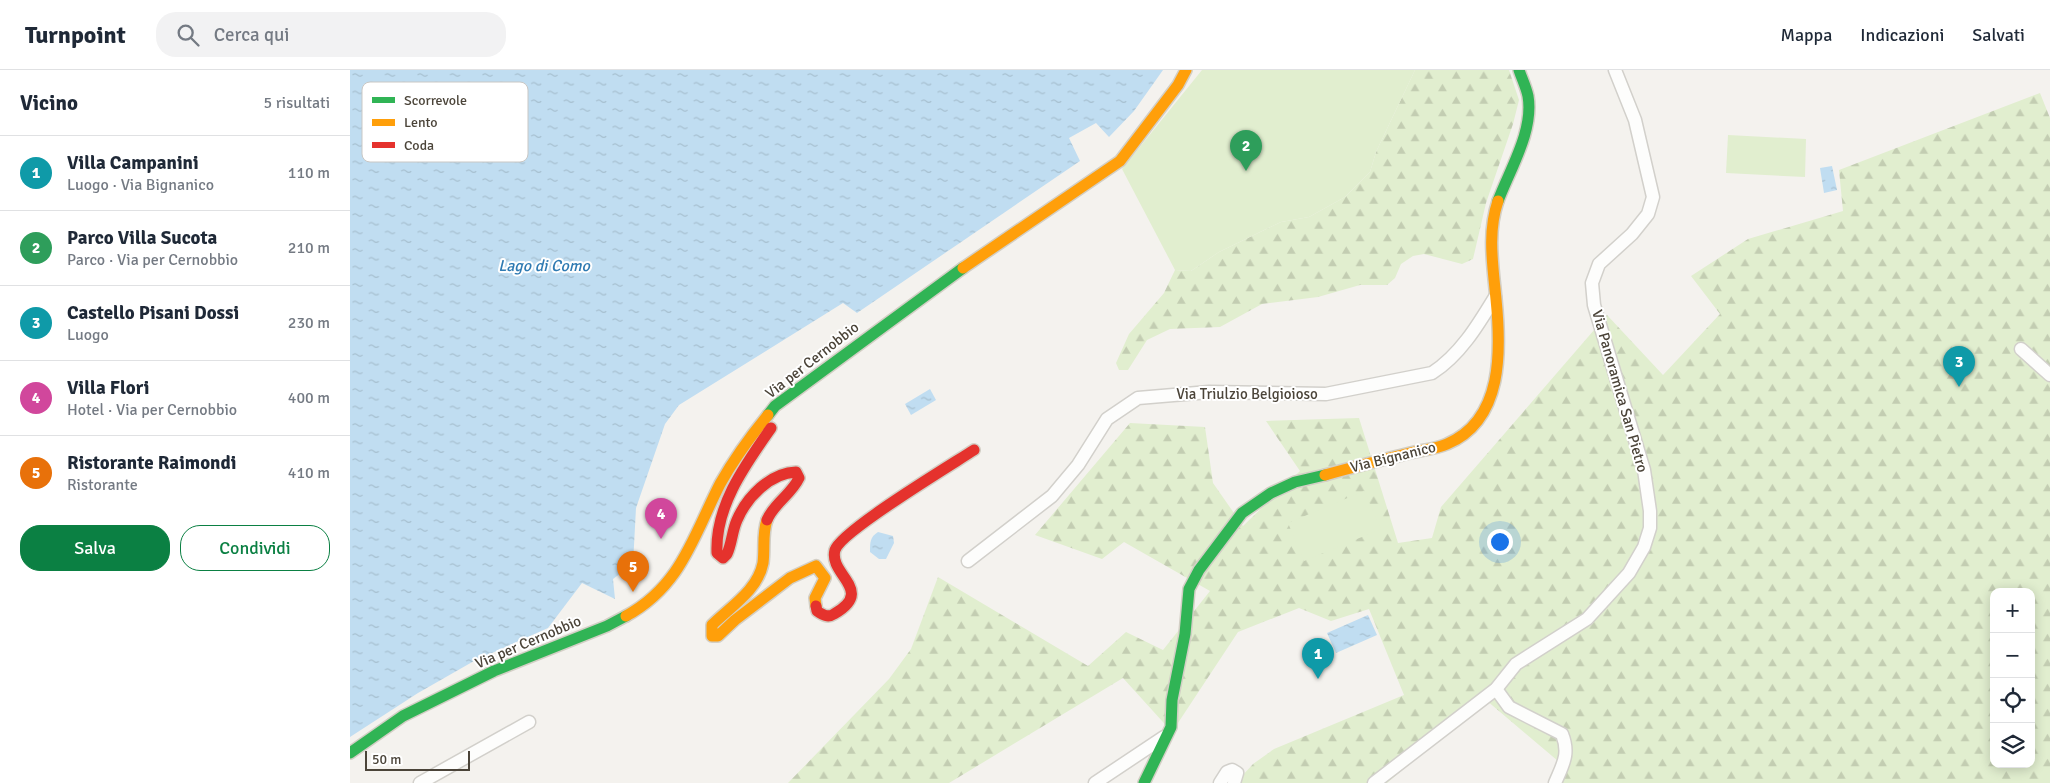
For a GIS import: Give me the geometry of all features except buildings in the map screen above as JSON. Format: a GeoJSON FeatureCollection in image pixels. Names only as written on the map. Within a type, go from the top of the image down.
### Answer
{"type":"FeatureCollection","features":[{"type":"Feature","properties":{"kind":"street","name":"Via per Cernobbio"},"geometry":{"type":"LineString","coordinates":[[350,753],[403,716],[486,675],[607,626],[646,604],[664,588],[678,570],[721,483],[746,442],[782,400],[920,298],[1120,161],[1178,85],[1186,70]]}},
{"type":"Feature","properties":{"kind":"street","name":"Via Bignanico"},"geometry":{"type":"LineString","coordinates":[[1144,783],[1168,735],[1185,634],[1189,589],[1199,570],[1226,533],[1254,503],[1295,482],[1448,444],[1466,434],[1479,420],[1492,399],[1500,360],[1492,220],[1514,161],[1528,111],[1528,98],[1519,70]]}},
{"type":"Feature","properties":{"kind":"street","name":"Via Panoramica San Pietro"},"geometry":{"type":"LineString","coordinates":[[1496,688],[1516,664],[1587,619],[1629,573],[1644,546],[1650,528],[1650,511],[1644,470],[1594,305],[1592,283],[1599,264],[1632,234],[1648,214],[1653,196],[1635,120],[1615,70]]}},
{"type":"Feature","properties":{"kind":"street","name":"Via Triulzio Belgioioso"},"geometry":{"type":"LineString","coordinates":[[968,561],[1052,496],[1078,465],[1108,419],[1138,398],[1209,392],[1326,394],[1432,373],[1445,365],[1475,330],[1495,297]]}},
{"type":"Feature","properties":{"kind":"street"},"geometry":{"type":"LineString","coordinates":[[854,346],[858,351],[850,360],[783,413],[737,479],[715,537],[717,553],[724,558],[730,547],[738,517],[765,484],[787,471],[796,472],[799,478],[796,486],[776,505],[765,524],[764,554],[756,580],[712,625],[712,636],[718,636],[736,618],[755,606],[781,583],[806,568],[816,566],[824,578],[815,598],[814,605],[817,611],[823,615],[831,616],[845,608],[850,600],[851,587],[835,561],[835,550],[841,540],[870,516],[891,505],[974,450]]}},
{"type":"Feature","properties":{"kind":"street"},"geometry":{"type":"LineString","coordinates":[[2021,349],[2050,375]]}},
{"type":"Feature","properties":{"kind":"street"},"geometry":{"type":"LineString","coordinates":[[1374,783],[1496,688],[1509,707],[1562,734],[1567,748],[1563,765],[1555,783]]}},
{"type":"Feature","properties":{"kind":"street"},"geometry":{"type":"LineString","coordinates":[[420,783],[529,722]]}},
{"type":"Feature","properties":{"kind":"street"},"geometry":{"type":"LineString","coordinates":[[1095,783],[1168,735]]}},
{"type":"Feature","properties":{"kind":"street"},"geometry":{"type":"LineString","coordinates":[[1220,783],[1227,772],[1232,770],[1238,773],[1234,783]]}},
{"type":"Feature","properties":{"kind":"green space"},"geometry":{"type":"Polygon","coordinates":[[[1202,70],[1415,70],[1376,152],[1370,172],[1345,197],[1309,217],[1281,222],[1219,252],[1191,271],[1175,270],[1122,169],[1202,70]]]}},
{"type":"Feature","properties":{"kind":"green space"},"geometry":{"type":"Polygon","coordinates":[[[1415,70],[1509,70],[1519,100],[1513,124],[1486,203],[1473,259],[1462,264],[1424,254],[1413,256],[1401,264],[1395,278],[1387,285],[1360,285],[1318,297],[1262,304],[1220,327],[1170,329],[1147,340],[1128,370],[1119,370],[1116,363],[1129,334],[1164,293],[1175,270],[1191,271],[1219,252],[1281,222],[1309,217],[1345,197],[1370,172],[1376,152],[1415,70]]]}},
{"type":"Feature","properties":{"kind":"green space"},"geometry":{"type":"Polygon","coordinates":[[[2040,93],[2050,118],[2050,783],[1556,783],[1558,761],[1486,700],[1387,783],[1240,783],[1242,776],[1253,764],[1274,749],[1404,695],[1369,609],[1331,621],[1299,608],[1238,632],[1172,732],[1123,678],[949,783],[788,783],[889,679],[911,649],[938,577],[1088,666],[1126,632],[1163,650],[1210,591],[1124,542],[1102,559],[1035,535],[1130,423],[1205,427],[1213,483],[1243,526],[1300,471],[1266,421],[1359,418],[1398,543],[1432,538],[1441,507],[1607,315],[1663,375],[1720,314],[1691,276],[1748,239],[1843,211],[1839,170],[2040,93]]]}},
{"type":"Feature","properties":{"kind":"green space"},"geometry":{"type":"Polygon","coordinates":[[[1728,135],[1806,139],[1805,177],[1726,173],[1728,135]]]}},
{"type":"Feature","properties":{"kind":"green space"},"geometry":{"type":"Polygon","coordinates":[[[1364,491],[1381,529],[1304,561],[1288,523],[1364,491]]]}},
{"type":"Feature","properties":{"kind":"water","name":"Lago di Como"},"geometry":{"type":"Polygon","coordinates":[[[350,70],[1163,70],[1134,111],[1109,137],[1096,123],[1069,138],[1080,161],[857,313],[843,303],[679,405],[665,424],[636,508],[633,564],[613,579],[615,599],[582,583],[548,628],[474,661],[418,693],[350,737],[350,70]]]}},
{"type":"Feature","properties":{"kind":"water"},"geometry":{"type":"Polygon","coordinates":[[[1832,166],[1837,190],[1824,193],[1820,168],[1832,166]]]}},
{"type":"Feature","properties":{"kind":"water"},"geometry":{"type":"Polygon","coordinates":[[[930,389],[936,400],[911,415],[905,404],[930,389]]]}},
{"type":"Feature","properties":{"kind":"water"},"geometry":{"type":"Polygon","coordinates":[[[878,532],[893,536],[894,543],[886,559],[879,559],[870,552],[871,540],[878,532]]]}},
{"type":"Feature","properties":{"kind":"water"},"geometry":{"type":"Polygon","coordinates":[[[1368,615],[1377,635],[1336,653],[1327,633],[1368,615]]]}},
{"type":"Feature","properties":{"kind":"traffic: fast"},"geometry":{"type":"LineString","coordinates":[[1498,201],[1520,150],[1528,123],[1528,96],[1519,70]]}},
{"type":"Feature","properties":{"kind":"traffic: fast"},"geometry":{"type":"LineString","coordinates":[[768,415],[775,406],[963,268]]}},
{"type":"Feature","properties":{"kind":"traffic: fast"},"geometry":{"type":"LineString","coordinates":[[1144,783],[1171,727],[1172,700],[1185,634],[1189,589],[1199,570],[1242,513],[1271,493],[1295,482],[1325,475]]}},
{"type":"Feature","properties":{"kind":"traffic: fast"},"geometry":{"type":"LineString","coordinates":[[350,753],[403,716],[494,671],[607,626],[626,616]]}},
{"type":"Feature","properties":{"kind":"traffic: slow"},"geometry":{"type":"LineString","coordinates":[[963,268],[1120,161],[1178,85],[1186,70]]}},
{"type":"Feature","properties":{"kind":"traffic: slow"},"geometry":{"type":"LineString","coordinates":[[1325,475],[1443,446],[1466,433],[1479,418],[1489,401],[1498,361],[1498,319],[1492,262],[1493,225],[1498,201]]}},
{"type":"Feature","properties":{"kind":"traffic: slow"},"geometry":{"type":"LineString","coordinates":[[626,616],[645,604],[673,575],[684,559],[725,475],[742,448],[768,415]]}},
{"type":"Feature","properties":{"kind":"traffic: slow"},"geometry":{"type":"LineString","coordinates":[[767,520],[763,563],[760,573],[749,590],[712,625],[712,636],[718,636],[735,620],[790,578],[816,566],[825,578],[815,598],[816,606]]}},
{"type":"Feature","properties":{"kind":"traffic: jam"},"geometry":{"type":"LineString","coordinates":[[767,520],[796,484],[799,478],[796,472],[786,473],[777,477],[753,495],[737,520],[727,554],[723,558],[717,553],[721,519],[726,503],[742,471],[771,428]]}},
{"type":"Feature","properties":{"kind":"traffic: jam"},"geometry":{"type":"LineString","coordinates":[[816,606],[817,611],[823,615],[830,616],[846,605],[851,597],[848,582],[835,559],[835,550],[842,541],[876,514],[974,450]]}},
{"type":"Feature","properties":{"kind":"place","name":"Parco Villa Sucota"},"geometry":{"type":"Point","coordinates":[1246,171]}},
{"type":"Feature","properties":{"kind":"place","name":"Castello Pisani Dossi"},"geometry":{"type":"Point","coordinates":[1959,387]}},
{"type":"Feature","properties":{"kind":"place","name":"Villa Flori"},"geometry":{"type":"Point","coordinates":[661,539]}},
{"type":"Feature","properties":{"kind":"place","name":"Ristorante Raimondi"},"geometry":{"type":"Point","coordinates":[633,592]}},
{"type":"Feature","properties":{"kind":"place","name":"Villa Campanini"},"geometry":{"type":"Point","coordinates":[1318,679]}}]}
